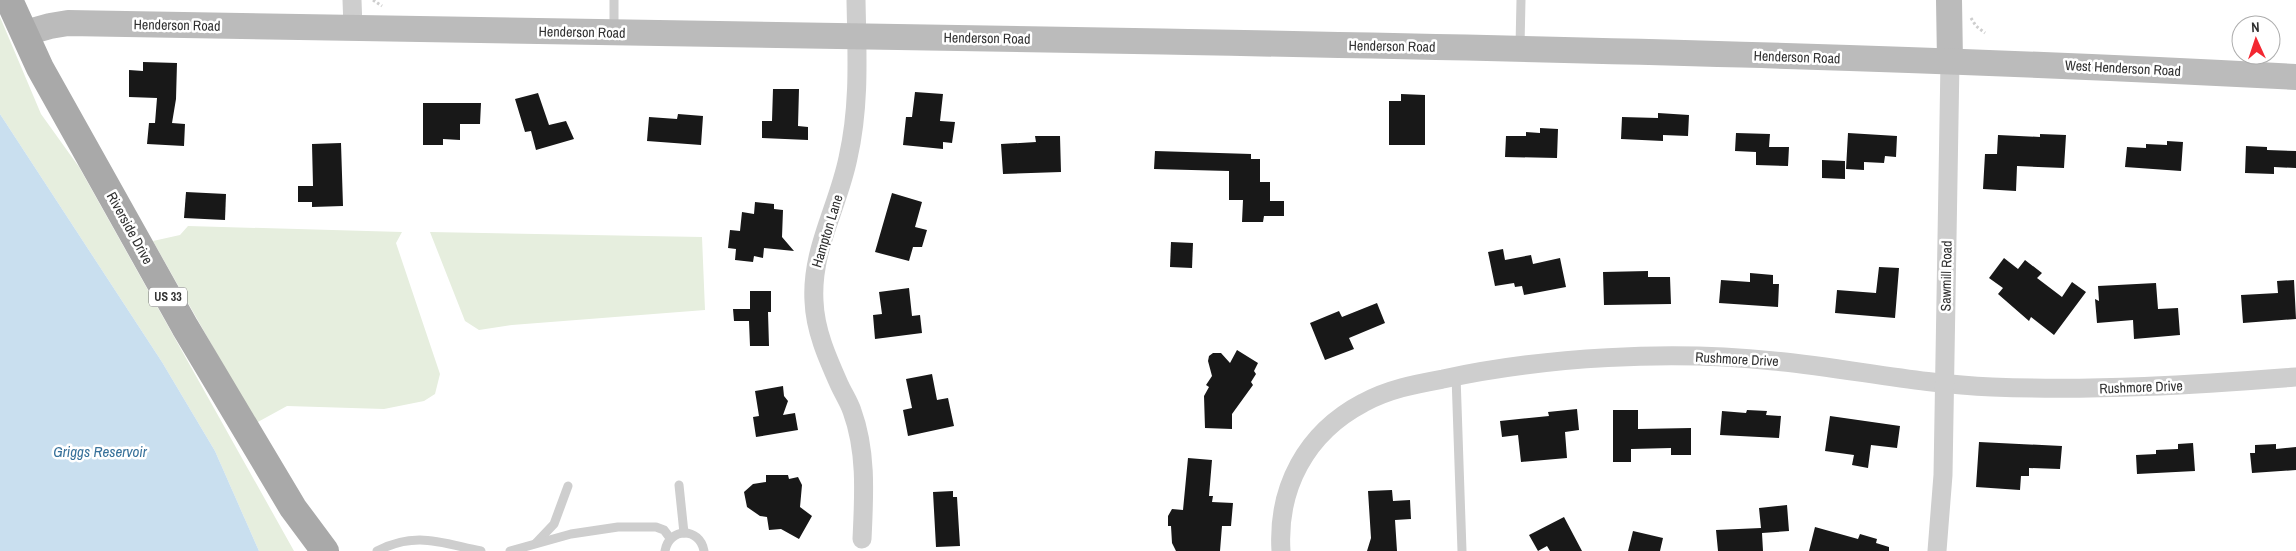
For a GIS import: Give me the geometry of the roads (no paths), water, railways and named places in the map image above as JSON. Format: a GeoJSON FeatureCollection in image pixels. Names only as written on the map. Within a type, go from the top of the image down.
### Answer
{"type":"FeatureCollection","features":[{"type":"Feature","properties":{"kind":"main road","name":"Riverside Drive"},"geometry":{"type":"LineString","coordinates":[[9,0],[40,68],[185,327],[293,508],[325,551]]}},
{"type":"Feature","properties":{"kind":"main road","name":"Sawmill Road"},"geometry":{"type":"LineString","coordinates":[[1950,61],[1959,7]]}},
{"type":"Feature","properties":{"kind":"main road","name":"Henderson Road"},"geometry":{"type":"LineString","coordinates":[[25,34],[50,26],[68,23],[1520,49],[1950,61]]}},
{"type":"Feature","properties":{"kind":"main road","name":"West Henderson Road"},"geometry":{"type":"LineString","coordinates":[[1950,61],[2296,77]]}},
{"type":"Feature","properties":{"kind":"street"},"geometry":{"type":"LineString","coordinates":[[352,0],[353,28]]}},
{"type":"Feature","properties":{"kind":"street","name":"Hampton Lane"},"geometry":{"type":"LineString","coordinates":[[856,0],[858,88],[855,125],[848,160],[823,235],[814,273],[814,302],[817,331],[852,410],[861,445],[864,497],[862,539]]}},
{"type":"Feature","properties":{"kind":"street","name":"Sawmill Road"},"geometry":{"type":"LineString","coordinates":[[1937,551],[1943,475],[1950,61]]}},
{"type":"Feature","properties":{"kind":"street","name":"Rushmore Drive"},"geometry":{"type":"LineString","coordinates":[[1281,551],[1282,508],[1291,477],[1302,455],[1318,437],[1362,403],[1393,389],[1511,366],[1598,359],[1686,356],[1772,360],[1944,384],[1990,387],[2174,386],[2296,377]]}},
{"type":"Feature","properties":{"kind":"lane"},"geometry":{"type":"LineString","coordinates":[[614,0],[614,32]]}},
{"type":"Feature","properties":{"kind":"lane"},"geometry":{"type":"LineString","coordinates":[[1520,49],[1521,0]]}},
{"type":"Feature","properties":{"kind":"lane"},"geometry":{"type":"LineString","coordinates":[[1456,376],[1462,551]]}},
{"type":"Feature","properties":{"kind":"lane"},"geometry":{"type":"LineString","coordinates":[[679,485],[684,533]]}},
{"type":"Feature","properties":{"kind":"lane"},"geometry":{"type":"LineString","coordinates":[[532,546],[542,540],[554,524],[568,486]]}},
{"type":"Feature","properties":{"kind":"lane"},"geometry":{"type":"LineString","coordinates":[[515,551],[571,534],[618,527],[656,527],[664,530],[670,538]]}},
{"type":"Feature","properties":{"kind":"lane"},"geometry":{"type":"LineString","coordinates":[[665,551],[670,538],[675,534],[684,533],[694,534],[699,539],[704,551]]}},
{"type":"Feature","properties":{"kind":"lane"},"geometry":{"type":"LineString","coordinates":[[377,551],[405,540],[423,539],[481,551]]}},
{"type":"Feature","properties":{"kind":"water","name":"Griggs Reservoir"},"geometry":{"type":"Polygon","coordinates":[[[0,114],[162,362],[215,451],[259,551],[0,551],[0,114]]]}}]}
